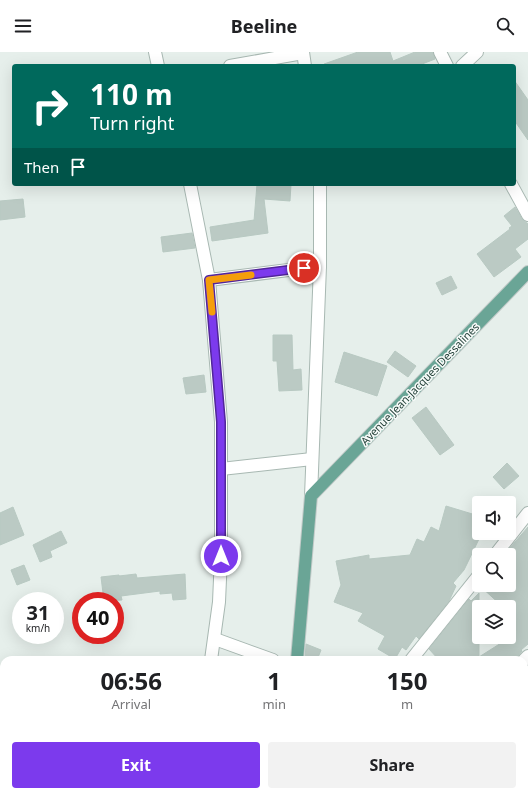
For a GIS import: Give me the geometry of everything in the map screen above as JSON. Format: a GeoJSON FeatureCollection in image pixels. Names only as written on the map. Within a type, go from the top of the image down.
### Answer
{"type":"FeatureCollection","features":[{"type":"Feature","properties":{"kind":"main road","name":"Avenue Jean-Jacques Dessalines"},"geometry":{"type":"LineString","coordinates":[[311,496],[528,272]]}},
{"type":"Feature","properties":{"kind":"main road"},"geometry":{"type":"LineString","coordinates":[[297,656],[311,496]]}},
{"type":"Feature","properties":{"kind":"street"},"geometry":{"type":"LineString","coordinates":[[155,52],[158,64]]}},
{"type":"Feature","properties":{"kind":"street"},"geometry":{"type":"LineString","coordinates":[[440,52],[445,64]]}},
{"type":"Feature","properties":{"kind":"street"},"geometry":{"type":"LineString","coordinates":[[464,64],[477,52]]}},
{"type":"Feature","properties":{"kind":"street"},"geometry":{"type":"LineString","coordinates":[[241,64],[303,53],[305,64]]}},
{"type":"Feature","properties":{"kind":"street"},"geometry":{"type":"LineString","coordinates":[[190,186],[209,280],[221,422],[221,556],[219,602],[212,656]]}},
{"type":"Feature","properties":{"kind":"street"},"geometry":{"type":"LineString","coordinates":[[311,496],[320,266],[320,186]]}},
{"type":"Feature","properties":{"kind":"street"},"geometry":{"type":"LineString","coordinates":[[512,186],[528,215]]}},
{"type":"Feature","properties":{"kind":"street"},"geometry":{"type":"LineString","coordinates":[[209,280],[320,266]]}},
{"type":"Feature","properties":{"kind":"street"},"geometry":{"type":"LineString","coordinates":[[221,469],[312,459]]}},
{"type":"Feature","properties":{"kind":"street"},"geometry":{"type":"LineString","coordinates":[[500,548],[528,513]]}},
{"type":"Feature","properties":{"kind":"street"},"geometry":{"type":"LineString","coordinates":[[414,656],[472,584]]}},
{"type":"Feature","properties":{"kind":"street"},"geometry":{"type":"LineString","coordinates":[[215,639],[262,656]]}},
{"type":"Feature","properties":{"kind":"building"},"geometry":{"type":"Polygon","coordinates":[[[358,52],[390,52],[393,61],[415,52],[433,52],[435,59],[422,64],[324,64],[358,52]]]}},
{"type":"Feature","properties":{"kind":"building"},"geometry":{"type":"Polygon","coordinates":[[[516,83],[528,100],[528,140],[516,123],[516,83]]]}},
{"type":"Feature","properties":{"kind":"building"},"geometry":{"type":"Polygon","coordinates":[[[257,186],[291,186],[290,201],[264,199],[268,233],[212,241],[210,227],[254,221],[257,186]]]}},
{"type":"Feature","properties":{"kind":"building"},"geometry":{"type":"Polygon","coordinates":[[[23,199],[25,217],[0,220],[0,201],[23,199]]]}},
{"type":"Feature","properties":{"kind":"building"},"geometry":{"type":"Polygon","coordinates":[[[515,207],[522,219],[528,224],[528,239],[515,249],[521,257],[494,277],[477,254],[510,229],[509,228],[512,226],[504,216],[515,207]]]}},
{"type":"Feature","properties":{"kind":"building"},"geometry":{"type":"Polygon","coordinates":[[[192,233],[195,248],[163,252],[161,237],[192,233]]]}},
{"type":"Feature","properties":{"kind":"building"},"geometry":{"type":"Polygon","coordinates":[[[451,276],[457,288],[442,295],[436,283],[451,276]]]}},
{"type":"Feature","properties":{"kind":"building"},"geometry":{"type":"Polygon","coordinates":[[[273,335],[292,335],[293,370],[301,369],[302,390],[279,391],[277,361],[273,361],[273,335]]]}},
{"type":"Feature","properties":{"kind":"building"},"geometry":{"type":"Polygon","coordinates":[[[395,351],[416,366],[408,377],[387,362],[395,351]]]}},
{"type":"Feature","properties":{"kind":"building"},"geometry":{"type":"Polygon","coordinates":[[[344,352],[387,366],[377,396],[335,382],[344,352]]]}},
{"type":"Feature","properties":{"kind":"building"},"geometry":{"type":"Polygon","coordinates":[[[204,375],[206,392],[186,394],[183,378],[204,375]]]}},
{"type":"Feature","properties":{"kind":"building"},"geometry":{"type":"Polygon","coordinates":[[[426,407],[454,445],[440,455],[412,418],[426,407]]]}},
{"type":"Feature","properties":{"kind":"building"},"geometry":{"type":"Polygon","coordinates":[[[507,463],[519,476],[504,489],[493,477],[507,463]]]}},
{"type":"Feature","properties":{"kind":"building"},"geometry":{"type":"Polygon","coordinates":[[[446,506],[472,514],[472,540],[479,540],[475,548],[472,548],[472,553],[464,570],[453,583],[456,586],[449,601],[419,639],[416,636],[406,650],[402,647],[397,656],[390,656],[378,649],[385,636],[358,621],[363,613],[334,602],[341,585],[336,561],[369,555],[369,559],[410,555],[417,539],[424,542],[431,527],[439,531],[446,506]]]}},
{"type":"Feature","properties":{"kind":"building"},"geometry":{"type":"Polygon","coordinates":[[[13,507],[24,535],[0,545],[0,513],[13,507]]]}},
{"type":"Feature","properties":{"kind":"building"},"geometry":{"type":"Polygon","coordinates":[[[528,527],[528,644],[521,650],[522,651],[518,656],[481,656],[500,644],[516,644],[516,600],[495,600],[487,592],[516,592],[516,548],[510,548],[528,527]]]}},
{"type":"Feature","properties":{"kind":"building"},"geometry":{"type":"Polygon","coordinates":[[[61,531],[67,543],[50,551],[52,557],[40,562],[33,545],[61,531]]]}},
{"type":"Feature","properties":{"kind":"building"},"geometry":{"type":"Polygon","coordinates":[[[24,565],[30,580],[17,585],[11,570],[24,565]]]}},
{"type":"Feature","properties":{"kind":"building"},"geometry":{"type":"Polygon","coordinates":[[[136,574],[137,578],[185,574],[186,599],[173,600],[172,593],[160,594],[160,591],[124,596],[124,592],[103,592],[101,577],[136,574]]]}},
{"type":"Feature","properties":{"kind":"building"},"geometry":{"type":"Polygon","coordinates":[[[479,593],[479,600],[472,600],[479,593]]]}},
{"type":"Feature","properties":{"kind":"building"},"geometry":{"type":"Polygon","coordinates":[[[469,599],[471,601],[472,600],[472,644],[479,644],[479,656],[435,656],[429,649],[469,599]]]}},
{"type":"Feature","properties":{"kind":"building"},"geometry":{"type":"Polygon","coordinates":[[[306,644],[321,650],[319,656],[305,656],[306,644]]]}},
{"type":"Feature","properties":{"kind":"slow traffic"},"geometry":{"type":"LineString","coordinates":[[212,312],[209,280],[251,275]]}},
{"type":"Feature","properties":{"kind":"route"},"geometry":{"type":"LineString","coordinates":[[221,556],[221,422],[209,280],[304,268]]}}]}
